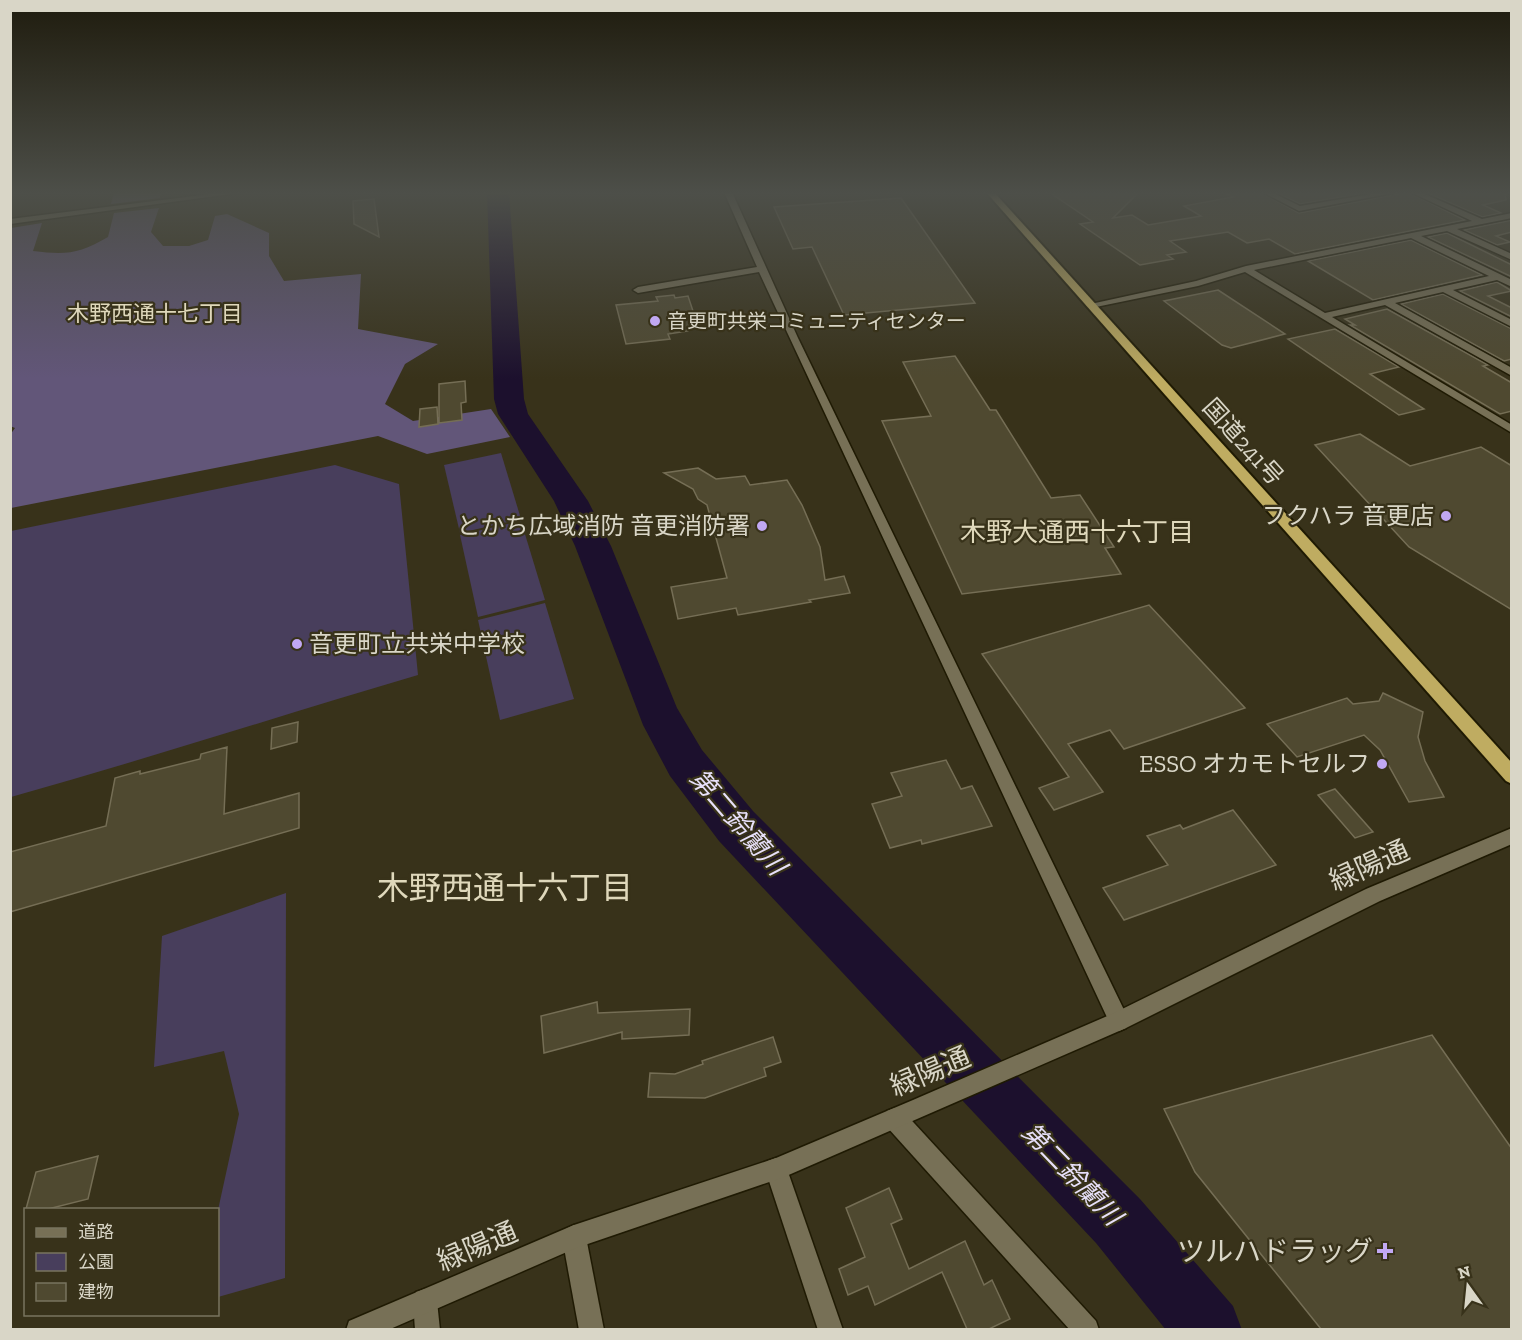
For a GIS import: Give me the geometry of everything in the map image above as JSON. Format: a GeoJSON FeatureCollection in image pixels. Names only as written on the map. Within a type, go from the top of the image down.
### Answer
{"type":"FeatureCollection","features":[{"type":"Feature","properties":{"kind":"highway","name":"国道241号"},"geometry":{"type":"LineString","coordinates":[[1045,255],[1512,776]]}},
{"type":"Feature","properties":{"kind":"street"},"geometry":{"type":"LineString","coordinates":[[756,255],[1119,1021]]}},
{"type":"Feature","properties":{"kind":"street"},"geometry":{"type":"LineString","coordinates":[[1090,305],[1198,283],[1246,269],[1317,255]]}},
{"type":"Feature","properties":{"kind":"street"},"geometry":{"type":"LineString","coordinates":[[1452,255],[1512,284]]}},
{"type":"Feature","properties":{"kind":"street"},"geometry":{"type":"LineString","coordinates":[[638,290],[763,269]]}},
{"type":"Feature","properties":{"kind":"street"},"geometry":{"type":"LineString","coordinates":[[1246,269],[1512,430]]}},
{"type":"Feature","properties":{"kind":"street"},"geometry":{"type":"LineString","coordinates":[[1324,316],[1498,277]]}},
{"type":"Feature","properties":{"kind":"street"},"geometry":{"type":"LineString","coordinates":[[1444,289],[1512,324]]}},
{"type":"Feature","properties":{"kind":"street"},"geometry":{"type":"LineString","coordinates":[[1387,302],[1512,373]]}},
{"type":"Feature","properties":{"kind":"street","name":"緑陽通"},"geometry":{"type":"LineString","coordinates":[[358,1329],[574,1237],[776,1169],[921,1108],[1119,1021],[1373,895],[1512,836]]}},
{"type":"Feature","properties":{"kind":"street"},"geometry":{"type":"LineString","coordinates":[[895,1119],[1087,1329]]}},
{"type":"Feature","properties":{"kind":"street"},"geometry":{"type":"LineString","coordinates":[[776,1169],[831,1329]]}},
{"type":"Feature","properties":{"kind":"street"},"geometry":{"type":"LineString","coordinates":[[574,1237],[592,1329]]}},
{"type":"Feature","properties":{"kind":"street"},"geometry":{"type":"LineString","coordinates":[[425,1301],[428,1329]]}},
{"type":"Feature","properties":{"kind":"green space"},"geometry":{"type":"Polygon","coordinates":[[[501,453],[521,519],[460,533],[444,465],[501,453]]]}},
{"type":"Feature","properties":{"kind":"green space"},"geometry":{"type":"Polygon","coordinates":[[[335,465],[399,484],[418,675],[11,797],[11,531],[335,465]]]}},
{"type":"Feature","properties":{"kind":"green space"},"geometry":{"type":"Polygon","coordinates":[[[521,521],[545,600],[478,617],[460,535],[521,521]]]}},
{"type":"Feature","properties":{"kind":"green space"},"geometry":{"type":"Polygon","coordinates":[[[545,603],[574,699],[500,720],[478,620],[545,603]]]}},
{"type":"Feature","properties":{"kind":"green space"},"geometry":{"type":"Polygon","coordinates":[[[286,893],[285,1278],[219,1297],[218,1208],[239,1114],[224,1051],[154,1067],[162,936],[286,893]]]}},
{"type":"Feature","properties":{"kind":"shaded area"},"geometry":{"type":"Polygon","coordinates":[[[11,255],[269,255],[284,281],[361,274],[358,329],[438,344],[405,364],[385,404],[413,421],[491,409],[510,437],[427,454],[378,436],[11,508],[10,435],[15,428],[10,426],[11,255]]]}},
{"type":"Feature","properties":{"kind":"building"},"geometry":{"type":"Polygon","coordinates":[[[816,255],[941,255],[975,303],[844,315],[816,255]]]}},
{"type":"Feature","properties":{"kind":"building"},"geometry":{"type":"Polygon","coordinates":[[[1125,255],[1170,255],[1167,255],[1173,259],[1140,265],[1125,255]]]}},
{"type":"Feature","properties":{"kind":"building"},"geometry":{"type":"Polygon","coordinates":[[[1340,255],[1440,255],[1482,275],[1373,300],[1308,261],[1340,255]]]}},
{"type":"Feature","properties":{"kind":"building"},"geometry":{"type":"Polygon","coordinates":[[[1465,255],[1491,255],[1512,265],[1512,277],[1465,255]]]}},
{"type":"Feature","properties":{"kind":"building"},"geometry":{"type":"Polygon","coordinates":[[[1497,282],[1512,291],[1488,296],[1512,308],[1512,317],[1460,291],[1497,282]]]}},
{"type":"Feature","properties":{"kind":"building"},"geometry":{"type":"Polygon","coordinates":[[[1218,290],[1285,334],[1231,348],[1222,345],[1164,301],[1218,290]]]}},
{"type":"Feature","properties":{"kind":"building"},"geometry":{"type":"Polygon","coordinates":[[[1443,294],[1512,329],[1512,359],[1504,361],[1401,304],[1443,294]]]}},
{"type":"Feature","properties":{"kind":"building","name":"音更町共栄コミュニティセンター"},"geometry":{"type":"Polygon","coordinates":[[[674,295],[675,298],[688,296],[694,314],[688,314],[693,328],[668,334],[670,339],[626,344],[616,305],[658,301],[656,297],[674,295]]]}},
{"type":"Feature","properties":{"kind":"building"},"geometry":{"type":"Polygon","coordinates":[[[1387,309],[1488,365],[1483,366],[1512,383],[1512,411],[1500,414],[1350,325],[1355,325],[1345,319],[1387,309]]]}},
{"type":"Feature","properties":{"kind":"building"},"geometry":{"type":"Polygon","coordinates":[[[1335,329],[1399,367],[1370,374],[1424,409],[1399,415],[1288,339],[1335,329]]]}},
{"type":"Feature","properties":{"kind":"building"},"geometry":{"type":"Polygon","coordinates":[[[955,356],[990,410],[996,410],[1051,498],[1080,495],[1114,547],[1105,548],[1121,574],[962,594],[882,421],[931,416],[903,362],[955,356]]]}},
{"type":"Feature","properties":{"kind":"building"},"geometry":{"type":"Polygon","coordinates":[[[465,381],[466,402],[461,403],[462,420],[439,423],[439,384],[465,381]]]}},
{"type":"Feature","properties":{"kind":"building"},"geometry":{"type":"Polygon","coordinates":[[[437,407],[438,424],[419,427],[420,409],[437,407]]]}},
{"type":"Feature","properties":{"kind":"building","name":"フクハラ 音更店"},"geometry":{"type":"Polygon","coordinates":[[[1360,434],[1410,466],[1481,447],[1512,466],[1512,610],[1409,547],[1315,445],[1360,434]]]}},
{"type":"Feature","properties":{"kind":"building","name":"とかち広域消防 音更消防署"},"geometry":{"type":"Polygon","coordinates":[[[698,468],[716,479],[745,476],[750,485],[787,480],[802,505],[820,547],[825,580],[844,576],[850,593],[738,615],[736,608],[678,619],[671,587],[727,578],[707,505],[698,499],[693,489],[664,473],[698,468]]]}},
{"type":"Feature","properties":{"kind":"building"},"geometry":{"type":"Polygon","coordinates":[[[1149,605],[1245,708],[1124,749],[1110,730],[1068,744],[1103,792],[1054,810],[1039,788],[1069,777],[982,654],[1149,605]]]}},
{"type":"Feature","properties":{"kind":"building"},"geometry":{"type":"Polygon","coordinates":[[[1383,693],[1423,712],[1418,737],[1425,761],[1444,797],[1409,802],[1380,750],[1364,735],[1297,757],[1267,724],[1347,698],[1353,704],[1379,701],[1383,693]]]}},
{"type":"Feature","properties":{"kind":"building"},"geometry":{"type":"Polygon","coordinates":[[[298,722],[297,742],[271,749],[272,728],[298,722]]]}},
{"type":"Feature","properties":{"kind":"building"},"geometry":{"type":"Polygon","coordinates":[[[227,747],[224,814],[299,793],[299,828],[10,912],[10,852],[106,826],[115,778],[200,759],[201,754],[227,747]]]}},
{"type":"Feature","properties":{"kind":"building"},"geometry":{"type":"Polygon","coordinates":[[[946,760],[961,789],[972,786],[992,826],[922,844],[921,840],[890,848],[872,804],[902,796],[891,773],[946,760]]]}},
{"type":"Feature","properties":{"kind":"building"},"geometry":{"type":"Polygon","coordinates":[[[1335,789],[1373,832],[1355,838],[1318,795],[1335,789]]]}},
{"type":"Feature","properties":{"kind":"building"},"geometry":{"type":"Polygon","coordinates":[[[1233,810],[1276,865],[1124,920],[1103,888],[1168,865],[1147,836],[1180,825],[1183,829],[1233,810]]]}},
{"type":"Feature","properties":{"kind":"building"},"geometry":{"type":"Polygon","coordinates":[[[597,1002],[598,1013],[690,1009],[689,1035],[622,1039],[622,1032],[544,1053],[541,1016],[597,1002]]]}},
{"type":"Feature","properties":{"kind":"building","name":"ツルハドラッグ"},"geometry":{"type":"Polygon","coordinates":[[[1432,1035],[1512,1149],[1512,1329],[1321,1329],[1195,1172],[1164,1109],[1432,1035]]]}},
{"type":"Feature","properties":{"kind":"building"},"geometry":{"type":"Polygon","coordinates":[[[773,1037],[781,1062],[764,1068],[766,1076],[705,1098],[648,1097],[650,1073],[675,1074],[703,1064],[702,1061],[773,1037]]]}},
{"type":"Feature","properties":{"kind":"building"},"geometry":{"type":"Polygon","coordinates":[[[98,1156],[88,1199],[52,1208],[26,1208],[36,1172],[98,1156]]]}},
{"type":"Feature","properties":{"kind":"building"},"geometry":{"type":"Polygon","coordinates":[[[889,1188],[902,1219],[891,1224],[909,1269],[965,1241],[984,1285],[992,1280],[1010,1319],[989,1329],[967,1329],[942,1272],[875,1305],[868,1286],[848,1295],[839,1269],[865,1257],[846,1208],[889,1188]]]}},
{"type":"Feature","properties":{"kind":"waterway","name":"第二鈴蘭川"},"geometry":{"type":"LineString","coordinates":[[501,255],[509,399],[513,414],[571,501],[593,546],[658,713],[686,763],[736,826],[1118,1221],[1209,1330]]}},
{"type":"Feature","properties":{"kind":"place","name":"音更町共栄コミュニティセンター"},"geometry":{"type":"Point","coordinates":[655,321]}},
{"type":"Feature","properties":{"kind":"place","name":"フクハラ 音更店"},"geometry":{"type":"Point","coordinates":[1446,516]}},
{"type":"Feature","properties":{"kind":"place","name":"とかち広域消防 音更消防署"},"geometry":{"type":"Point","coordinates":[762,526]}},
{"type":"Feature","properties":{"kind":"place","name":"音更町立共栄中学校"},"geometry":{"type":"Point","coordinates":[297,644]}},
{"type":"Feature","properties":{"kind":"place","name":"ESSO オカモトセルフ"},"geometry":{"type":"Point","coordinates":[1382,764]}},
{"type":"Feature","properties":{"kind":"place","name":"ツルハドラッグ"},"geometry":{"type":"Point","coordinates":[1385,1251]}},
{"type":"Feature","properties":{"kind":"district","name":"木野西通十七丁目"},"geometry":{"type":"Point","coordinates":[155,313]}},
{"type":"Feature","properties":{"kind":"district","name":"木野大通西十六丁目"},"geometry":{"type":"Point","coordinates":[1077,532]}},
{"type":"Feature","properties":{"kind":"district","name":"木野西通十六丁目"},"geometry":{"type":"Point","coordinates":[505,888]}}]}
